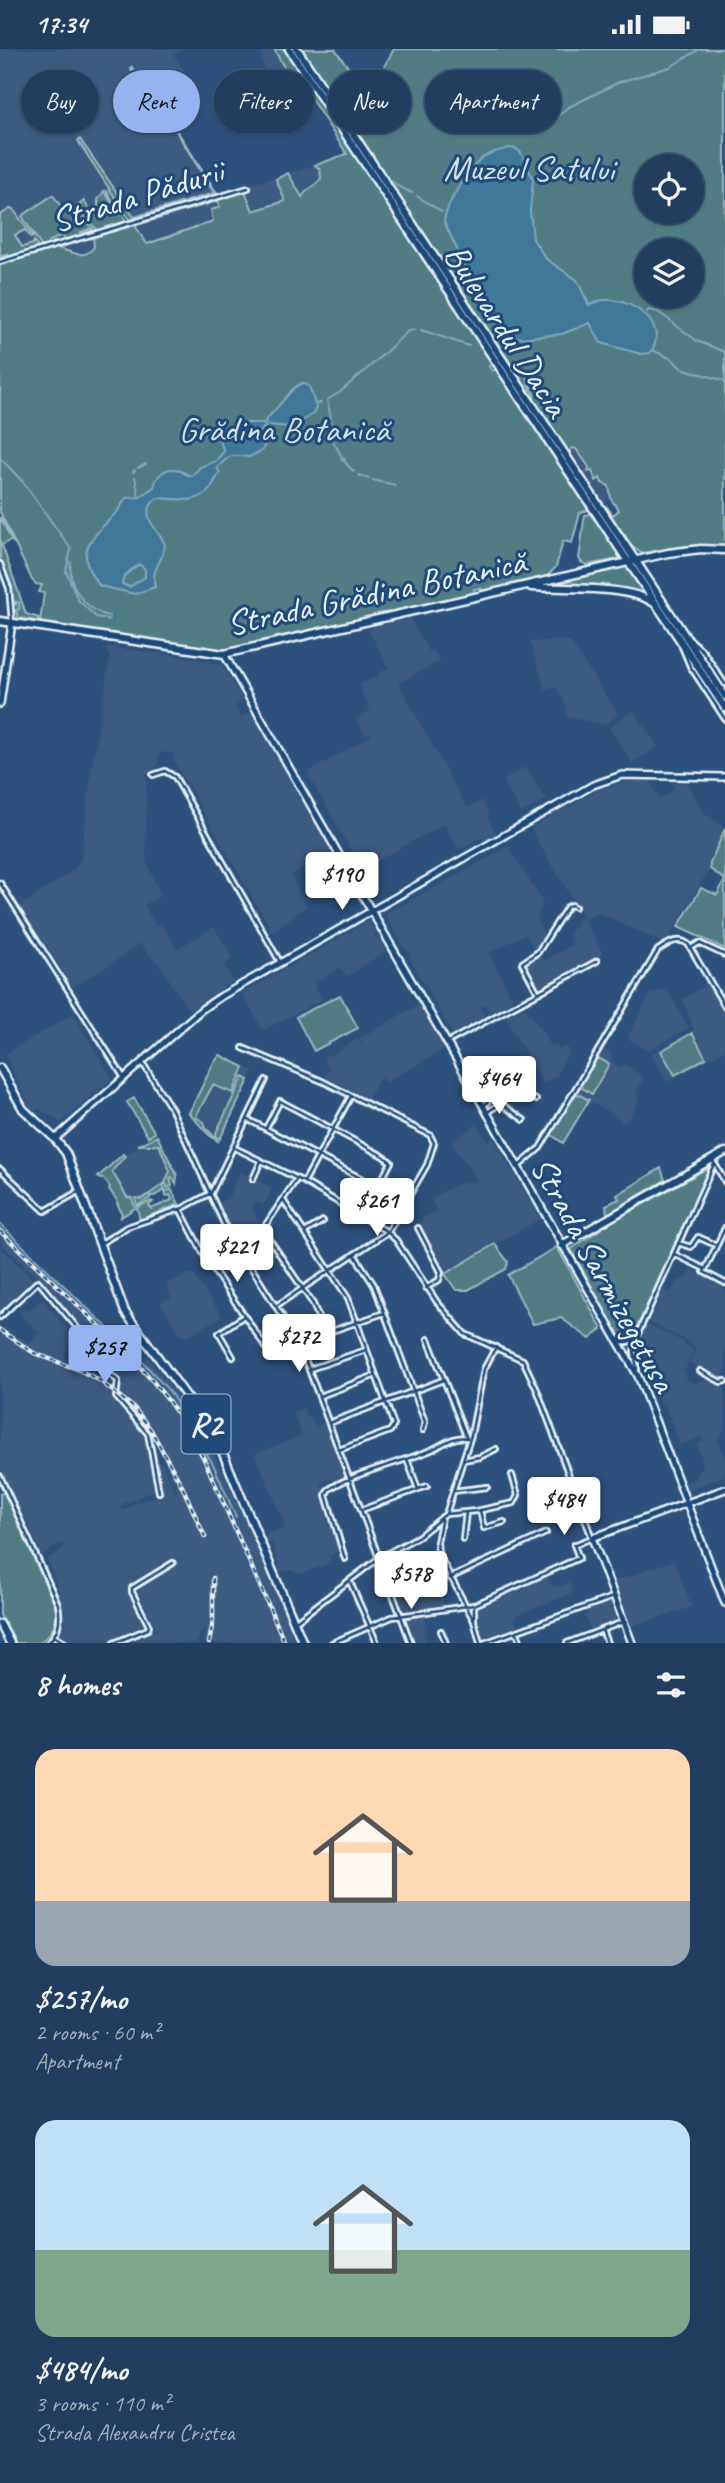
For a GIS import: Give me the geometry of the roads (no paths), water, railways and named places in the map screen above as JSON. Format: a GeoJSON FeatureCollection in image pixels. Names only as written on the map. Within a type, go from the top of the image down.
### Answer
{"type":"FeatureCollection","features":[{"type":"Feature","properties":{"kind":"main road","name":"Bulevardul Dacia"},"geometry":{"type":"LineString","coordinates":[[289,49],[725,695]]}},
{"type":"Feature","properties":{"kind":"main road","name":"Bulevardul Dacia"},"geometry":{"type":"LineString","coordinates":[[297,49],[551,439]]}},
{"type":"Feature","properties":{"kind":"main road","name":"Strada Grădina Botanică"},"geometry":{"type":"LineString","coordinates":[[0,621],[224,655],[685,550],[725,550]]}},
{"type":"Feature","properties":{"kind":"main road","name":"Bulevardul Dacia"},"geometry":{"type":"LineString","coordinates":[[633,561],[656,605],[725,708]]}},
{"type":"Feature","properties":{"kind":"main road"},"geometry":{"type":"LineString","coordinates":[[522,587],[629,593],[646,598],[656,605],[663,601]]}},
{"type":"Feature","properties":{"kind":"main road"},"geometry":{"type":"LineString","coordinates":[[0,701],[12,623]]}},
{"type":"Feature","properties":{"kind":"main road","name":"Strada Sarmizegetusa"},"geometry":{"type":"LineString","coordinates":[[224,655],[638,1376],[725,1603]]}},
{"type":"Feature","properties":{"kind":"main road"},"geometry":{"type":"LineString","coordinates":[[55,1139],[202,1009],[599,782],[630,775],[725,776]]}},
{"type":"Feature","properties":{"kind":"main road","name":"R2"},"geometry":{"type":"LineString","coordinates":[[0,1068],[23,1109],[55,1139],[68,1157],[125,1312],[195,1407],[222,1451],[303,1643]]}},
{"type":"Feature","properties":{"kind":"main road"},"geometry":{"type":"LineString","coordinates":[[562,1245],[714,1161],[725,1152]]}},
{"type":"Feature","properties":{"kind":"main road"},"geometry":{"type":"LineString","coordinates":[[632,1643],[592,1538],[725,1489]]}},
{"type":"Feature","properties":{"kind":"main road"},"geometry":{"type":"LineString","coordinates":[[0,1624],[10,1643]]}},
{"type":"Feature","properties":{"kind":"street","name":"Strada Pădurii"},"geometry":{"type":"LineString","coordinates":[[0,262],[248,188]]}},
{"type":"Feature","properties":{"kind":"street"},"geometry":{"type":"LineString","coordinates":[[0,564],[9,588],[12,623]]}},
{"type":"Feature","properties":{"kind":"street","name":"Bulevardul Dacia"},"geometry":{"type":"LineString","coordinates":[[685,634],[703,651],[725,684]]}},
{"type":"Feature","properties":{"kind":"street","name":"Bulevardul Dacia"},"geometry":{"type":"LineString","coordinates":[[680,641],[687,661],[725,719]]}},
{"type":"Feature","properties":{"kind":"street"},"geometry":{"type":"LineString","coordinates":[[153,775],[165,771],[175,777],[280,962]]}},
{"type":"Feature","properties":{"kind":"street"},"geometry":{"type":"LineString","coordinates":[[0,883],[124,1078]]}},
{"type":"Feature","properties":{"kind":"street"},"geometry":{"type":"LineString","coordinates":[[538,993],[522,963],[538,952],[567,907],[575,907]]}},
{"type":"Feature","properties":{"kind":"street"},"geometry":{"type":"LineString","coordinates":[[517,1167],[540,1148],[656,952],[676,940],[685,941],[725,1007]]}},
{"type":"Feature","properties":{"kind":"street"},"geometry":{"type":"LineString","coordinates":[[691,948],[699,943],[725,955]]}},
{"type":"Feature","properties":{"kind":"street"},"geometry":{"type":"LineString","coordinates":[[446,1043],[597,961]]}},
{"type":"Feature","properties":{"kind":"street"},"geometry":{"type":"LineString","coordinates":[[243,1048],[288,1066],[433,1138],[433,1148],[427,1165],[388,1233],[276,1306]]}},
{"type":"Feature","properties":{"kind":"street"},"geometry":{"type":"LineString","coordinates":[[142,1062],[172,1111],[209,1195],[243,1256],[299,1343],[379,1558]]}},
{"type":"Feature","properties":{"kind":"street"},"geometry":{"type":"LineString","coordinates":[[100,1244],[127,1227],[180,1209],[209,1195],[266,1080]]}},
{"type":"Feature","properties":{"kind":"street"},"geometry":{"type":"LineString","coordinates":[[484,1110],[500,1081],[536,1100]]}},
{"type":"Feature","properties":{"kind":"street"},"geometry":{"type":"LineString","coordinates":[[490,1095],[524,1119]]}},
{"type":"Feature","properties":{"kind":"street"},"geometry":{"type":"LineString","coordinates":[[304,1182],[351,1096]]}},
{"type":"Feature","properties":{"kind":"street"},"geometry":{"type":"LineString","coordinates":[[247,1119],[374,1185],[381,1182],[390,1162],[280,1101],[266,1128]]}},
{"type":"Feature","properties":{"kind":"street"},"geometry":{"type":"LineString","coordinates":[[484,1110],[501,1103]]}},
{"type":"Feature","properties":{"kind":"street"},"geometry":{"type":"LineString","coordinates":[[233,1147],[297,1178],[388,1233],[400,1245],[426,1288],[465,1334],[519,1357],[527,1365],[592,1538],[574,1545],[579,1558],[474,1605],[400,1615],[332,1643]]}},
{"type":"Feature","properties":{"kind":"street"},"geometry":{"type":"LineString","coordinates":[[253,1179],[261,1161]]}},
{"type":"Feature","properties":{"kind":"street"},"geometry":{"type":"LineString","coordinates":[[714,1161],[725,1182]]}},
{"type":"Feature","properties":{"kind":"street"},"geometry":{"type":"LineString","coordinates":[[638,1376],[634,1352],[636,1338],[714,1161]]}},
{"type":"Feature","properties":{"kind":"street"},"geometry":{"type":"LineString","coordinates":[[0,1169],[45,1211],[81,1191]]}},
{"type":"Feature","properties":{"kind":"street"},"geometry":{"type":"LineString","coordinates":[[265,1226],[297,1178]]}},
{"type":"Feature","properties":{"kind":"street"},"geometry":{"type":"LineString","coordinates":[[284,1200],[346,1294],[394,1428],[339,1450]]}},
{"type":"Feature","properties":{"kind":"street"},"geometry":{"type":"LineString","coordinates":[[180,1209],[200,1250],[271,1355],[279,1355],[299,1343],[384,1313]]}},
{"type":"Feature","properties":{"kind":"street"},"geometry":{"type":"LineString","coordinates":[[305,1232],[323,1221]]}},
{"type":"Feature","properties":{"kind":"street"},"geometry":{"type":"LineString","coordinates":[[418,1228],[441,1272],[439,1280],[426,1288]]}},
{"type":"Feature","properties":{"kind":"street"},"geometry":{"type":"LineString","coordinates":[[704,1271],[725,1228]]}},
{"type":"Feature","properties":{"kind":"street"},"geometry":{"type":"LineString","coordinates":[[678,1243],[691,1247],[698,1237],[716,1245]]}},
{"type":"Feature","properties":{"kind":"street"},"geometry":{"type":"LineString","coordinates":[[243,1256],[270,1240],[316,1309],[325,1334]]}},
{"type":"Feature","properties":{"kind":"street"},"geometry":{"type":"LineString","coordinates":[[354,1254],[370,1278],[415,1391],[425,1422],[423,1430]]}},
{"type":"Feature","properties":{"kind":"street"},"geometry":{"type":"LineString","coordinates":[[674,1254],[725,1283]]}},
{"type":"Feature","properties":{"kind":"street"},"geometry":{"type":"LineString","coordinates":[[0,1317],[38,1281],[118,1381],[116,1398],[148,1434],[159,1492]]}},
{"type":"Feature","properties":{"kind":"street"},"geometry":{"type":"LineString","coordinates":[[233,1357],[219,1333],[244,1316]]}},
{"type":"Feature","properties":{"kind":"street"},"geometry":{"type":"LineString","coordinates":[[618,1342],[628,1342],[636,1338]]}},
{"type":"Feature","properties":{"kind":"street"},"geometry":{"type":"LineString","coordinates":[[428,1339],[468,1440]]}},
{"type":"Feature","properties":{"kind":"street"},"geometry":{"type":"LineString","coordinates":[[496,1347],[484,1369],[463,1460],[444,1515],[436,1545],[439,1557],[474,1621],[482,1643],[614,1597]]}},
{"type":"Feature","properties":{"kind":"street"},"geometry":{"type":"LineString","coordinates":[[310,1369],[367,1349]]}},
{"type":"Feature","properties":{"kind":"street"},"geometry":{"type":"LineString","coordinates":[[700,1371],[725,1381]]}},
{"type":"Feature","properties":{"kind":"street"},"geometry":{"type":"LineString","coordinates":[[320,1396],[377,1375]]}},
{"type":"Feature","properties":{"kind":"street"},"geometry":{"type":"LineString","coordinates":[[329,1423],[443,1380]]}},
{"type":"Feature","properties":{"kind":"street"},"geometry":{"type":"LineString","coordinates":[[345,1559],[326,1494],[330,1489],[460,1437],[468,1440]]}},
{"type":"Feature","properties":{"kind":"street"},"geometry":{"type":"LineString","coordinates":[[463,1460],[480,1457],[496,1449]]}},
{"type":"Feature","properties":{"kind":"street"},"geometry":{"type":"LineString","coordinates":[[407,1459],[418,1489]]}},
{"type":"Feature","properties":{"kind":"street"},"geometry":{"type":"LineString","coordinates":[[294,1622],[379,1558],[419,1536],[444,1515],[516,1501],[518,1495],[512,1475]]}},
{"type":"Feature","properties":{"kind":"street"},"geometry":{"type":"LineString","coordinates":[[0,1476],[58,1604],[59,1624],[48,1643]]}},
{"type":"Feature","properties":{"kind":"street"},"geometry":{"type":"LineString","coordinates":[[361,1510],[426,1486]]}},
{"type":"Feature","properties":{"kind":"street"},"geometry":{"type":"LineString","coordinates":[[453,1490],[487,1487]]}},
{"type":"Feature","properties":{"kind":"street"},"geometry":{"type":"LineString","coordinates":[[480,1510],[484,1528],[505,1522]]}},
{"type":"Feature","properties":{"kind":"street"},"geometry":{"type":"LineString","coordinates":[[463,1539],[466,1512]]}},
{"type":"Feature","properties":{"kind":"street"},"geometry":{"type":"LineString","coordinates":[[450,1578],[546,1533]]}},
{"type":"Feature","properties":{"kind":"street"},"geometry":{"type":"LineString","coordinates":[[114,1643],[148,1629],[132,1588],[173,1563]]}},
{"type":"Feature","properties":{"kind":"street"},"geometry":{"type":"LineString","coordinates":[[350,1582],[376,1643]]}},
{"type":"Feature","properties":{"kind":"street"},"geometry":{"type":"LineString","coordinates":[[390,1587],[411,1643]]}},
{"type":"Feature","properties":{"kind":"street"},"geometry":{"type":"LineString","coordinates":[[474,1605],[474,1621]]}},
{"type":"Feature","properties":{"kind":"street"},"geometry":{"type":"LineString","coordinates":[[567,1643],[624,1622]]}},
{"type":"Feature","properties":{"kind":"street"},"geometry":{"type":"LineString","coordinates":[[602,1630],[607,1643]]}},
{"type":"Feature","properties":{"kind":"street"},"geometry":{"type":"LineString","coordinates":[[441,1631],[446,1643]]}},
{"type":"Feature","properties":{"kind":"street"},"geometry":{"type":"LineString","coordinates":[[517,1632],[521,1643]]}},
{"type":"Feature","properties":{"kind":"street"},"geometry":{"type":"LineString","coordinates":[[54,1636],[65,1643]]}},
{"type":"Feature","properties":{"kind":"waterway"},"geometry":{"type":"LineString","coordinates":[[561,113],[619,82],[670,67],[700,49]]}},
{"type":"Feature","properties":{"kind":"waterway"},"geometry":{"type":"LineString","coordinates":[[384,175],[412,193]]}},
{"type":"Feature","properties":{"kind":"waterway"},"geometry":{"type":"LineString","coordinates":[[417,196],[442,212]]}},
{"type":"Feature","properties":{"kind":"waterway"},"geometry":{"type":"LineString","coordinates":[[647,312],[658,312],[671,321]]}},
{"type":"Feature","properties":{"kind":"waterway"},"geometry":{"type":"LineString","coordinates":[[673,323],[697,341],[725,352]]}},
{"type":"Feature","properties":{"kind":"waterway"},"geometry":{"type":"LineString","coordinates":[[377,360],[407,332],[414,329]]}},
{"type":"Feature","properties":{"kind":"waterway"},"geometry":{"type":"LineString","coordinates":[[421,330],[469,346]]}},
{"type":"Feature","properties":{"kind":"waterway"},"geometry":{"type":"LineString","coordinates":[[652,350],[672,359],[681,368],[725,381]]}},
{"type":"Feature","properties":{"kind":"waterway"},"geometry":{"type":"LineString","coordinates":[[331,418],[327,400],[375,362]]}},
{"type":"Feature","properties":{"kind":"waterway"},"geometry":{"type":"LineString","coordinates":[[315,404],[321,403]]}},
{"type":"Feature","properties":{"kind":"waterway"},"geometry":{"type":"LineString","coordinates":[[332,421],[333,441],[342,457]]}},
{"type":"Feature","properties":{"kind":"waterway"},"geometry":{"type":"LineString","coordinates":[[342,457],[345,458],[344,461],[341,460],[342,457]]}},
{"type":"Feature","properties":{"kind":"waterway"},"geometry":{"type":"LineString","coordinates":[[0,458],[23,482],[71,549],[66,571],[78,600],[96,617],[112,620]]}},
{"type":"Feature","properties":{"kind":"waterway"},"geometry":{"type":"LineString","coordinates":[[344,461],[354,472]]}},
{"type":"Feature","properties":{"kind":"waterway"},"geometry":{"type":"LineString","coordinates":[[138,468],[146,464]]}},
{"type":"Feature","properties":{"kind":"waterway"},"geometry":{"type":"LineString","coordinates":[[358,475],[369,479]]}},
{"type":"Feature","properties":{"kind":"waterway"},"geometry":{"type":"LineString","coordinates":[[135,477],[139,497]]}},
{"type":"Feature","properties":{"kind":"waterway"},"geometry":{"type":"LineString","coordinates":[[372,480],[395,485]]}},
{"type":"Feature","properties":{"kind":"waterway"},"geometry":{"type":"LineString","coordinates":[[71,562],[72,581],[81,598],[95,610],[113,617]]}},
{"type":"Feature","properties":{"kind":"waterway"},"geometry":{"type":"LineString","coordinates":[[112,622],[113,615]]}},
{"type":"Feature","properties":{"kind":"waterway"},"geometry":{"type":"LineString","coordinates":[[0,1224],[143,1362],[170,1392],[213,1464],[236,1517]]}},
{"type":"Feature","properties":{"kind":"railway"},"geometry":{"type":"LineString","coordinates":[[0,1231],[124,1350],[168,1400],[205,1461],[285,1643]]}},
{"type":"Feature","properties":{"kind":"railway"},"geometry":{"type":"LineString","coordinates":[[0,1330],[34,1353],[99,1380],[134,1408],[151,1430],[182,1486],[205,1537]]}},
{"type":"Feature","properties":{"kind":"railway"},"geometry":{"type":"LineString","coordinates":[[209,1643],[213,1621],[213,1578]]}},
{"type":"Feature","properties":{"kind":"park label","name":"Muzeul Satului"},"geometry":{"type":"Point","coordinates":[529,168]}},
{"type":"Feature","properties":{"kind":"park label","name":"Grădina Botanică"},"geometry":{"type":"Point","coordinates":[284,429]}}]}
